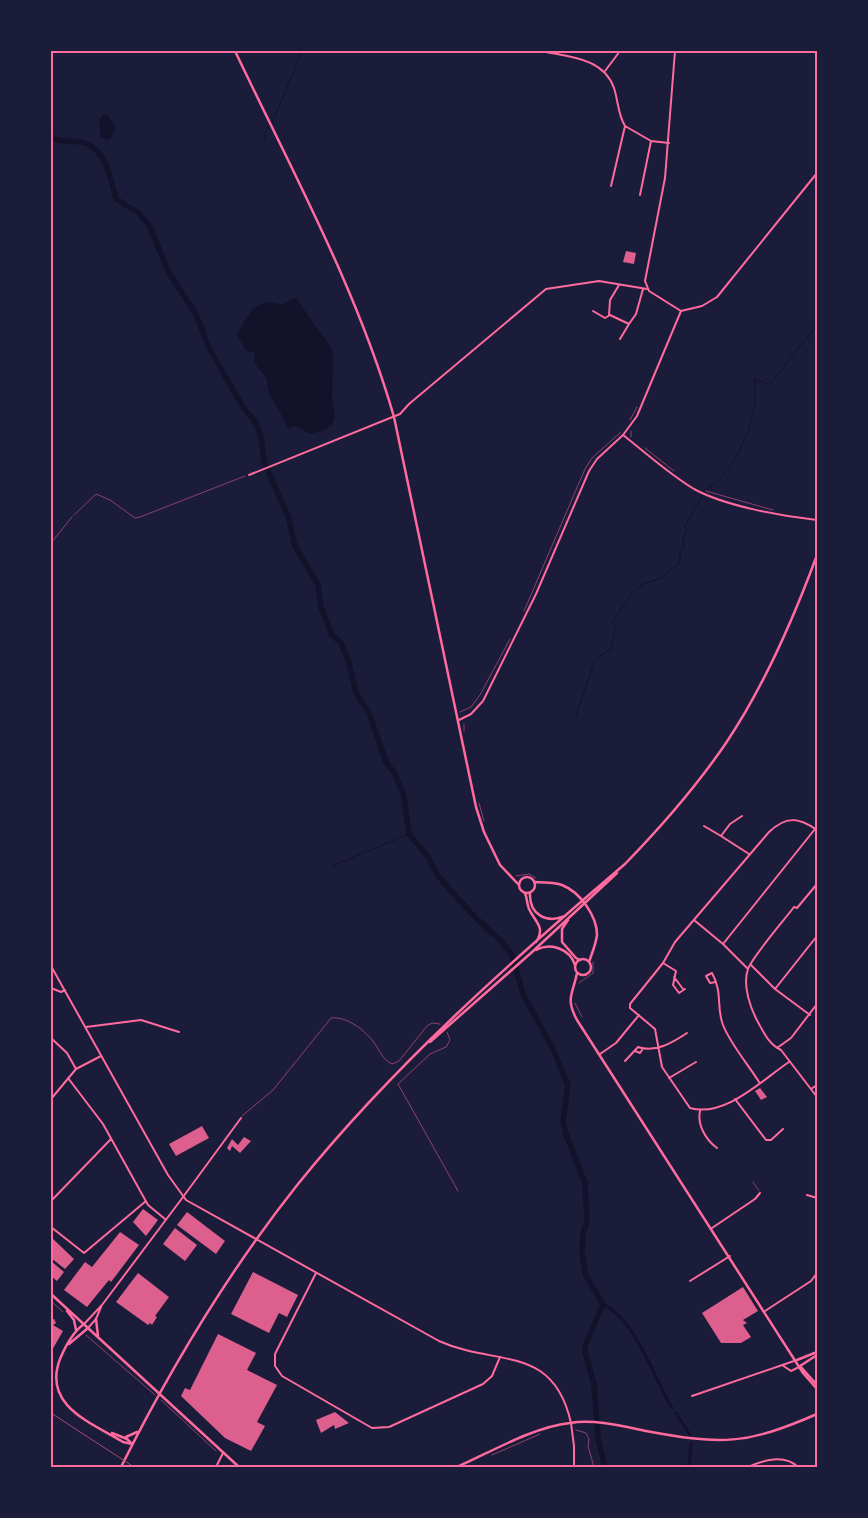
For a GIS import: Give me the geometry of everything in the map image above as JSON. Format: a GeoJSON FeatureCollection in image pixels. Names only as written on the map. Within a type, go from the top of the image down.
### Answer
{"type":"FeatureCollection","features":[{"type":"Feature","properties":{"kind":"main road"},"geometry":{"type":"LineString","coordinates":[[234,51],[360,316],[378,363],[394,417],[457,720],[482,825],[500,865],[512,876],[525,893],[529,908],[540,927],[539,937],[529,952]]}},
{"type":"Feature","properties":{"kind":"main road"},"geometry":{"type":"LineString","coordinates":[[121,1467],[154,1401],[203,1318],[251,1246],[328,1149],[438,1034],[625,864],[678,807],[714,760],[739,722],[776,654],[817,555]]}},
{"type":"Feature","properties":{"kind":"main road"},"geometry":{"type":"LineString","coordinates":[[512,876],[521,879],[528,877],[535,882],[560,884],[575,893],[591,913],[597,935],[589,962],[591,966],[590,972],[582,976],[575,983]]}},
{"type":"Feature","properties":{"kind":"main road"},"geometry":{"type":"LineString","coordinates":[[519,885],[521,879]]}},
{"type":"Feature","properties":{"kind":"main road"},"geometry":{"type":"LineString","coordinates":[[535,882],[535,887]]}},
{"type":"Feature","properties":{"kind":"main road"},"geometry":{"type":"LineString","coordinates":[[544,883],[535,887],[530,893],[532,907],[542,917],[556,919],[569,916]]}},
{"type":"Feature","properties":{"kind":"main road"},"geometry":{"type":"LineString","coordinates":[[525,893],[530,893]]}},
{"type":"Feature","properties":{"kind":"main road"},"geometry":{"type":"LineString","coordinates":[[569,916],[560,937],[565,947],[580,960]]}},
{"type":"Feature","properties":{"kind":"main road"},"geometry":{"type":"LineString","coordinates":[[529,952],[541,947],[557,947],[567,953],[575,965],[577,972],[570,997],[571,1007],[800,1366],[817,1389]]}},
{"type":"Feature","properties":{"kind":"main road"},"geometry":{"type":"LineString","coordinates":[[575,965],[592,952]]}},
{"type":"Feature","properties":{"kind":"main road"},"geometry":{"type":"LineString","coordinates":[[585,959],[589,962]]}},
{"type":"Feature","properties":{"kind":"main road"},"geometry":{"type":"LineString","coordinates":[[577,972],[582,976]]}},
{"type":"Feature","properties":{"kind":"main road"},"geometry":{"type":"LineString","coordinates":[[51,1294],[239,1467]]}},
{"type":"Feature","properties":{"kind":"main road"},"geometry":{"type":"LineString","coordinates":[[63,1306],[74,1320],[76,1331]]}},
{"type":"Feature","properties":{"kind":"main road"},"geometry":{"type":"LineString","coordinates":[[96,1319],[95,1327],[98,1338]]}},
{"type":"Feature","properties":{"kind":"main road"},"geometry":{"type":"LineString","coordinates":[[84,1324],[76,1331],[57,1371],[57,1384],[63,1400],[73,1412],[111,1433],[123,1442],[132,1444]]}},
{"type":"Feature","properties":{"kind":"main road"},"geometry":{"type":"LineString","coordinates":[[68,1345],[88,1328]]}},
{"type":"Feature","properties":{"kind":"main road"},"geometry":{"type":"LineString","coordinates":[[797,1360],[817,1353]]}},
{"type":"Feature","properties":{"kind":"main road"},"geometry":{"type":"LineString","coordinates":[[800,1366],[817,1353]]}},
{"type":"Feature","properties":{"kind":"main road"},"geometry":{"type":"LineString","coordinates":[[800,1366],[817,1385]]}},
{"type":"Feature","properties":{"kind":"main road"},"geometry":{"type":"LineString","coordinates":[[457,1467],[540,1431],[571,1422],[607,1424],[692,1439],[733,1440],[772,1433],[817,1414]]}},
{"type":"Feature","properties":{"kind":"main road"},"geometry":{"type":"LineString","coordinates":[[125,1438],[139,1431]]}},
{"type":"Feature","properties":{"kind":"main road"},"geometry":{"type":"LineString","coordinates":[[111,1433],[125,1438],[132,1444]]}},
{"type":"Feature","properties":{"kind":"main road"},"geometry":{"type":"LineString","coordinates":[[123,1442],[127,1454]]}},
{"type":"Feature","properties":{"kind":"street"},"geometry":{"type":"LineString","coordinates":[[541,51],[591,62],[605,71],[614,88],[625,126],[611,186]]}},
{"type":"Feature","properties":{"kind":"street"},"geometry":{"type":"LineString","coordinates":[[605,71],[620,51]]}},
{"type":"Feature","properties":{"kind":"street"},"geometry":{"type":"LineString","coordinates":[[647,289],[646,274],[653,248],[668,143],[675,51]]}},
{"type":"Feature","properties":{"kind":"street"},"geometry":{"type":"LineString","coordinates":[[625,126],[651,141],[668,143]]}},
{"type":"Feature","properties":{"kind":"street"},"geometry":{"type":"LineString","coordinates":[[640,195],[651,141]]}},
{"type":"Feature","properties":{"kind":"street"},"geometry":{"type":"LineString","coordinates":[[249,475],[394,417],[546,289],[599,281],[647,289],[681,311],[702,306],[717,297],[817,173]]}},
{"type":"Feature","properties":{"kind":"street"},"geometry":{"type":"LineString","coordinates":[[608,316],[610,300],[619,285]]}},
{"type":"Feature","properties":{"kind":"street"},"geometry":{"type":"LineString","coordinates":[[620,339],[636,314],[642,289]]}},
{"type":"Feature","properties":{"kind":"street"},"geometry":{"type":"LineString","coordinates":[[593,311],[629,324]]}},
{"type":"Feature","properties":{"kind":"street"},"geometry":{"type":"LineString","coordinates":[[457,720],[471,714],[483,701],[536,594],[589,471],[597,458],[624,435],[629,428],[647,395],[681,311]]}},
{"type":"Feature","properties":{"kind":"street"},"geometry":{"type":"LineString","coordinates":[[624,435],[677,477],[701,492],[772,514],[817,520]]}},
{"type":"Feature","properties":{"kind":"street"},"geometry":{"type":"LineString","coordinates":[[721,836],[730,824],[742,816]]}},
{"type":"Feature","properties":{"kind":"street"},"geometry":{"type":"LineString","coordinates":[[723,944],[816,830],[804,822],[789,820],[778,823],[749,854],[675,942],[663,963],[630,1004],[630,1008],[656,1029],[662,1067],[686,1106],[700,1111],[720,1106],[789,1062]]}},
{"type":"Feature","properties":{"kind":"street"},"geometry":{"type":"LineString","coordinates":[[704,826],[749,854]]}},
{"type":"Feature","properties":{"kind":"street"},"geometry":{"type":"LineString","coordinates":[[817,884],[797,908],[794,907],[750,965],[747,981],[751,1010],[765,1034],[781,1050],[817,1097]]}},
{"type":"Feature","properties":{"kind":"street"},"geometry":{"type":"LineString","coordinates":[[694,920],[723,944],[748,969]]}},
{"type":"Feature","properties":{"kind":"street"},"geometry":{"type":"LineString","coordinates":[[775,989],[817,936]]}},
{"type":"Feature","properties":{"kind":"street"},"geometry":{"type":"LineString","coordinates":[[663,963],[676,970],[674,977],[673,985],[679,993],[684,990],[674,977]]}},
{"type":"Feature","properties":{"kind":"street"},"geometry":{"type":"LineString","coordinates":[[750,965],[775,989],[810,1015]]}},
{"type":"Feature","properties":{"kind":"street"},"geometry":{"type":"LineString","coordinates":[[51,966],[170,1180],[183,1197],[197,1208],[439,1341],[456,1348],[532,1365],[551,1379],[560,1391],[571,1422],[574,1467]]}},
{"type":"Feature","properties":{"kind":"street"},"geometry":{"type":"LineString","coordinates":[[716,982],[720,995],[720,1015],[724,1027],[760,1082]]}},
{"type":"Feature","properties":{"kind":"street"},"geometry":{"type":"LineString","coordinates":[[51,988],[61,992],[65,990]]}},
{"type":"Feature","properties":{"kind":"street"},"geometry":{"type":"LineString","coordinates":[[777,1048],[791,1038],[817,1004]]}},
{"type":"Feature","properties":{"kind":"street"},"geometry":{"type":"LineString","coordinates":[[600,1054],[616,1043],[639,1015]]}},
{"type":"Feature","properties":{"kind":"street"},"geometry":{"type":"LineString","coordinates":[[86,1027],[141,1020],[179,1032]]}},
{"type":"Feature","properties":{"kind":"street"},"geometry":{"type":"LineString","coordinates":[[625,1061],[638,1047],[642,1049],[668,1046],[687,1033]]}},
{"type":"Feature","properties":{"kind":"street"},"geometry":{"type":"LineString","coordinates":[[51,1038],[67,1053],[76,1069]]}},
{"type":"Feature","properties":{"kind":"street"},"geometry":{"type":"LineString","coordinates":[[51,1099],[76,1069],[101,1056]]}},
{"type":"Feature","properties":{"kind":"street"},"geometry":{"type":"LineString","coordinates":[[669,1078],[696,1062]]}},
{"type":"Feature","properties":{"kind":"street"},"geometry":{"type":"LineString","coordinates":[[68,1078],[95,1112],[152,1210],[166,1219]]}},
{"type":"Feature","properties":{"kind":"street"},"geometry":{"type":"LineString","coordinates":[[810,1090],[817,1084]]}},
{"type":"Feature","properties":{"kind":"street"},"geometry":{"type":"LineString","coordinates":[[735,1098],[766,1140],[771,1140],[783,1129]]}},
{"type":"Feature","properties":{"kind":"street"},"geometry":{"type":"LineString","coordinates":[[700,1111],[699,1123],[711,1143],[717,1148]]}},
{"type":"Feature","properties":{"kind":"street"},"geometry":{"type":"LineString","coordinates":[[84,1324],[102,1305],[241,1118]]}},
{"type":"Feature","properties":{"kind":"street"},"geometry":{"type":"LineString","coordinates":[[51,1201],[111,1138]]}},
{"type":"Feature","properties":{"kind":"street"},"geometry":{"type":"LineString","coordinates":[[712,1228],[756,1198],[760,1193]]}},
{"type":"Feature","properties":{"kind":"street"},"geometry":{"type":"LineString","coordinates":[[807,1194],[817,1198]]}},
{"type":"Feature","properties":{"kind":"street"},"geometry":{"type":"LineString","coordinates":[[51,1227],[84,1253],[146,1201]]}},
{"type":"Feature","properties":{"kind":"street"},"geometry":{"type":"LineString","coordinates":[[690,1281],[730,1256]]}},
{"type":"Feature","properties":{"kind":"street"},"geometry":{"type":"LineString","coordinates":[[316,1272],[275,1354],[275,1366],[279,1373],[287,1379],[372,1428],[389,1427],[484,1384],[492,1376],[500,1357]]}},
{"type":"Feature","properties":{"kind":"street"},"geometry":{"type":"LineString","coordinates":[[765,1311],[811,1281],[817,1274]]}},
{"type":"Feature","properties":{"kind":"street"},"geometry":{"type":"LineString","coordinates":[[88,1328],[96,1319],[102,1305]]}},
{"type":"Feature","properties":{"kind":"street"},"geometry":{"type":"LineString","coordinates":[[692,1396],[797,1360]]}},
{"type":"Feature","properties":{"kind":"street"},"geometry":{"type":"LineString","coordinates":[[782,1365],[790,1371],[800,1366]]}},
{"type":"Feature","properties":{"kind":"street"},"geometry":{"type":"LineString","coordinates":[[216,1467],[223,1452]]}},
{"type":"Feature","properties":{"kind":"street"},"geometry":{"type":"LineString","coordinates":[[748,1467],[767,1460],[779,1459],[788,1460],[798,1467]]}},
{"type":"Feature","properties":{"kind":"lane"},"geometry":{"type":"LineString","coordinates":[[51,543],[72,517]]}},
{"type":"Feature","properties":{"kind":"lane"},"geometry":{"type":"LineString","coordinates":[[753,1182],[760,1193]]}},
{"type":"Feature","properties":{"kind":"path"},"geometry":{"type":"LineString","coordinates":[[629,428],[630,437]]}},
{"type":"Feature","properties":{"kind":"path"},"geometry":{"type":"LineString","coordinates":[[524,610],[586,469],[592,458],[621,432]]}},
{"type":"Feature","properties":{"kind":"path"},"geometry":{"type":"LineString","coordinates":[[645,448],[679,475]]}},
{"type":"Feature","properties":{"kind":"path"},"geometry":{"type":"LineString","coordinates":[[72,517],[96,494],[110,500],[135,518],[249,475]]}},
{"type":"Feature","properties":{"kind":"path"},"geometry":{"type":"LineString","coordinates":[[704,490],[776,511]]}},
{"type":"Feature","properties":{"kind":"path"},"geometry":{"type":"LineString","coordinates":[[460,712],[471,707],[480,694],[512,635]]}},
{"type":"Feature","properties":{"kind":"path"},"geometry":{"type":"LineString","coordinates":[[464,724],[464,736]]}},
{"type":"Feature","properties":{"kind":"path"},"geometry":{"type":"LineString","coordinates":[[479,802],[485,824]]}},
{"type":"Feature","properties":{"kind":"path"},"geometry":{"type":"LineString","coordinates":[[512,876],[518,877],[529,874]]}},
{"type":"Feature","properties":{"kind":"path"},"geometry":{"type":"LineString","coordinates":[[241,1118],[273,1090],[331,1018],[344,1019],[364,1032],[373,1040],[385,1060],[392,1064],[399,1061],[427,1026],[435,1023],[442,1026]]}},
{"type":"Feature","properties":{"kind":"path"},"geometry":{"type":"LineString","coordinates":[[445,1028],[450,1040],[448,1045],[430,1054],[398,1084],[458,1191]]}},
{"type":"Feature","properties":{"kind":"path"},"geometry":{"type":"LineString","coordinates":[[51,1301],[67,1316]]}},
{"type":"Feature","properties":{"kind":"path"},"geometry":{"type":"LineString","coordinates":[[85,1335],[93,1339],[221,1456]]}},
{"type":"Feature","properties":{"kind":"path"},"geometry":{"type":"LineString","coordinates":[[572,1429],[586,1433],[589,1438],[588,1446],[594,1467]]}},
{"type":"Feature","properties":{"kind":"path"},"geometry":{"type":"LineString","coordinates":[[489,1456],[541,1434]]}},
{"type":"Feature","properties":{"kind":"shaded area"},"geometry":{"type":"Polygon","coordinates":[[[104,114],[107,114],[116,128],[111,138],[107,140],[101,138],[99,120],[104,114]]]}},
{"type":"Feature","properties":{"kind":"shaded area"},"geometry":{"type":"Polygon","coordinates":[[[292,298],[296,298],[332,349],[332,400],[335,416],[332,425],[325,430],[309,434],[296,426],[289,428],[286,426],[269,392],[267,379],[253,361],[254,352],[247,351],[237,336],[248,315],[259,305],[274,302],[282,305],[292,298]]]}},
{"type":"Feature","properties":{"kind":"building"},"geometry":{"type":"Polygon","coordinates":[[[626,251],[636,253],[634,264],[623,262],[626,251]]]}},
{"type":"Feature","properties":{"kind":"building"},"geometry":{"type":"Polygon","coordinates":[[[760,1088],[767,1097],[761,1100],[755,1091],[760,1088]]]}},
{"type":"Feature","properties":{"kind":"building"},"geometry":{"type":"Polygon","coordinates":[[[202,1126],[209,1138],[176,1156],[169,1144],[202,1126]]]}},
{"type":"Feature","properties":{"kind":"building"},"geometry":{"type":"Polygon","coordinates":[[[244,1137],[251,1141],[240,1153],[232,1146],[230,1151],[227,1148],[232,1139],[238,1145],[244,1137]]]}},
{"type":"Feature","properties":{"kind":"building"},"geometry":{"type":"Polygon","coordinates":[[[143,1209],[158,1220],[146,1236],[133,1222],[143,1209]]]}},
{"type":"Feature","properties":{"kind":"building"},"geometry":{"type":"Polygon","coordinates":[[[187,1212],[225,1241],[216,1254],[177,1225],[187,1212]]]}},
{"type":"Feature","properties":{"kind":"building"},"geometry":{"type":"Polygon","coordinates":[[[175,1228],[197,1245],[185,1261],[163,1244],[175,1228]]]}},
{"type":"Feature","properties":{"kind":"building"},"geometry":{"type":"Polygon","coordinates":[[[120,1232],[139,1245],[111,1282],[109,1280],[87,1307],[64,1290],[85,1262],[92,1267],[120,1232]]]}},
{"type":"Feature","properties":{"kind":"building"},"geometry":{"type":"Polygon","coordinates":[[[51,1237],[74,1259],[65,1269],[51,1258],[51,1237]]]}},
{"type":"Feature","properties":{"kind":"building"},"geometry":{"type":"Polygon","coordinates":[[[51,1261],[64,1272],[57,1281],[51,1276],[51,1261]]]}},
{"type":"Feature","properties":{"kind":"building"},"geometry":{"type":"Polygon","coordinates":[[[253,1272],[298,1295],[287,1317],[279,1313],[269,1333],[231,1314],[253,1272]]]}},
{"type":"Feature","properties":{"kind":"building"},"geometry":{"type":"Polygon","coordinates":[[[138,1273],[169,1297],[155,1316],[157,1317],[152,1325],[150,1323],[148,1325],[116,1302],[138,1273]]]}},
{"type":"Feature","properties":{"kind":"building"},"geometry":{"type":"Polygon","coordinates":[[[743,1287],[758,1311],[743,1320],[747,1323],[743,1325],[751,1337],[741,1343],[721,1343],[702,1313],[743,1287]]]}},
{"type":"Feature","properties":{"kind":"building"},"geometry":{"type":"Polygon","coordinates":[[[54,1319],[56,1323],[53,1325],[63,1331],[51,1352],[51,1320],[54,1319]]]}},
{"type":"Feature","properties":{"kind":"building"},"geometry":{"type":"Polygon","coordinates":[[[218,1334],[256,1353],[247,1370],[277,1385],[257,1422],[265,1426],[251,1451],[225,1438],[181,1396],[185,1388],[190,1390],[218,1334]]]}},
{"type":"Feature","properties":{"kind":"building"},"geometry":{"type":"Polygon","coordinates":[[[335,1412],[349,1423],[335,1429],[334,1425],[321,1433],[316,1420],[335,1412]]]}},
{"type":"Feature","properties":{"kind":"waterway"},"geometry":{"type":"LineString","coordinates":[[264,141],[267,128],[273,121],[302,51]]}},
{"type":"Feature","properties":{"kind":"waterway"},"geometry":{"type":"LineString","coordinates":[[51,138],[61,141],[85,143],[98,152],[106,166],[116,199],[139,213],[150,227],[169,273],[196,314],[209,348],[243,407],[256,423],[261,437],[264,462],[288,516],[295,546],[318,585],[321,607],[332,635],[341,643],[349,663],[356,693],[369,713],[386,762],[395,774],[404,796],[409,834],[428,857],[437,874],[450,890],[502,942],[512,955],[523,994],[553,1049],[568,1085],[563,1121],[566,1134],[585,1183],[587,1220],[583,1235],[582,1253],[586,1276],[603,1304],[585,1346],[585,1352],[594,1384],[598,1438],[605,1467]]}},
{"type":"Feature","properties":{"kind":"waterway"},"geometry":{"type":"LineString","coordinates":[[707,489],[724,475],[742,446],[754,410],[755,379],[769,385],[817,325]]}},
{"type":"Feature","properties":{"kind":"waterway"},"geometry":{"type":"LineString","coordinates":[[598,657],[611,649],[616,626],[612,623],[631,594],[643,584],[661,578],[680,563],[680,552],[684,548],[683,539],[687,529],[685,526],[702,496]]}},
{"type":"Feature","properties":{"kind":"waterway"},"geometry":{"type":"LineString","coordinates":[[576,715],[595,661]]}},
{"type":"Feature","properties":{"kind":"waterway"},"geometry":{"type":"LineString","coordinates":[[405,836],[409,834]]}},
{"type":"Feature","properties":{"kind":"waterway"},"geometry":{"type":"LineString","coordinates":[[332,866],[402,837]]}},
{"type":"Feature","properties":{"kind":"waterway"},"geometry":{"type":"LineString","coordinates":[[603,1304],[615,1312],[635,1336],[672,1408]]}},
{"type":"Feature","properties":{"kind":"waterway"},"geometry":{"type":"LineString","coordinates":[[676,1413],[690,1435]]}},
{"type":"Feature","properties":{"kind":"waterway"},"geometry":{"type":"LineString","coordinates":[[689,1467],[691,1443]]}},
{"type":"Feature","properties":{"kind":"railway"},"geometry":{"type":"LineString","coordinates":[[51,1413],[134,1467]]}}]}
